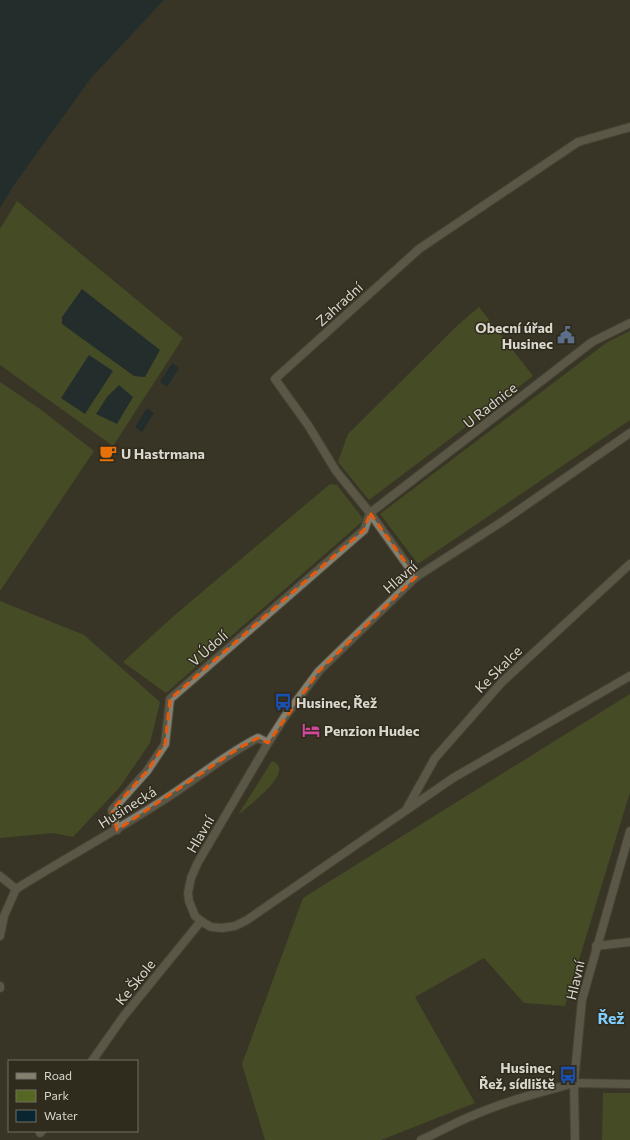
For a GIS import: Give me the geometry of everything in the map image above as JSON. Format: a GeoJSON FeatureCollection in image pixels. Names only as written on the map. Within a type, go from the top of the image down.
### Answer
{"type":"FeatureCollection","features":[{"type":"Feature","properties":{"kind":"street","name":"Zahradní"},"geometry":{"type":"LineString","coordinates":[[416,577],[370,513],[336,471],[308,425],[275,380],[419,249],[578,142],[630,127]]}},
{"type":"Feature","properties":{"kind":"street","name":"U Radnice"},"geometry":{"type":"LineString","coordinates":[[370,513],[592,342],[630,323]]}},
{"type":"Feature","properties":{"kind":"street","name":"Hlavní"},"geometry":{"type":"LineString","coordinates":[[200,921],[195,916],[189,901],[188,893],[194,871],[268,743],[284,718],[319,671],[416,577],[503,522],[630,433]]}},
{"type":"Feature","properties":{"kind":"street","name":"V Údolí"},"geometry":{"type":"LineString","coordinates":[[117,830],[112,810],[146,771],[165,744],[170,699],[364,530],[370,513]]}},
{"type":"Feature","properties":{"kind":"street","name":"Ke Skalce"},"geometry":{"type":"LineString","coordinates":[[406,810],[435,758],[502,682],[630,564]]}},
{"type":"Feature","properties":{"kind":"street"},"geometry":{"type":"LineString","coordinates":[[200,921],[211,927],[222,928],[235,926],[247,920],[453,778],[630,676]]}},
{"type":"Feature","properties":{"kind":"street","name":"Husinecká"},"geometry":{"type":"LineString","coordinates":[[16,889],[117,830],[196,780],[238,748],[258,738],[268,743]]}},
{"type":"Feature","properties":{"kind":"street","name":"Hlavní"},"geometry":{"type":"LineString","coordinates":[[575,1140],[574,1083],[582,1000],[596,946],[630,831]]}},
{"type":"Feature","properties":{"kind":"street"},"geometry":{"type":"LineString","coordinates":[[0,876],[16,889],[4,916],[0,936]]}},
{"type":"Feature","properties":{"kind":"street","name":"Ke Škole"},"geometry":{"type":"LineString","coordinates":[[93,1060],[123,1017],[200,921]]}},
{"type":"Feature","properties":{"kind":"street"},"geometry":{"type":"LineString","coordinates":[[596,946],[630,942]]}},
{"type":"Feature","properties":{"kind":"street"},"geometry":{"type":"LineString","coordinates":[[421,1140],[474,1115],[530,1095],[574,1083],[630,1084]]}},
{"type":"Feature","properties":{"kind":"highlighted area"},"geometry":{"type":"Polygon","coordinates":[[[370,513],[416,577],[319,671],[268,743],[258,738],[239,748],[117,830],[112,810],[147,771],[165,744],[170,699],[364,530],[370,513]]]}},
{"type":"Feature","properties":{"kind":"green space"},"geometry":{"type":"Polygon","coordinates":[[[17,201],[183,338],[113,446],[0,365],[0,229],[17,201]]]}},
{"type":"Feature","properties":{"kind":"green space"},"geometry":{"type":"Polygon","coordinates":[[[479,307],[533,376],[369,500],[338,462],[348,434],[459,324],[479,307]]]}},
{"type":"Feature","properties":{"kind":"green space"},"geometry":{"type":"Polygon","coordinates":[[[630,331],[630,420],[418,564],[380,514],[606,343],[630,331]]]}},
{"type":"Feature","properties":{"kind":"green space"},"geometry":{"type":"Polygon","coordinates":[[[0,382],[40,409],[94,451],[0,591],[0,382]]]}},
{"type":"Feature","properties":{"kind":"green space"},"geometry":{"type":"Polygon","coordinates":[[[330,484],[337,485],[364,520],[166,693],[123,662],[176,614],[330,484]]]}},
{"type":"Feature","properties":{"kind":"green space"},"geometry":{"type":"Polygon","coordinates":[[[0,601],[84,635],[160,702],[150,743],[119,788],[73,837],[53,833],[0,838],[0,601]]]}},
{"type":"Feature","properties":{"kind":"green space"},"geometry":{"type":"Polygon","coordinates":[[[630,694],[630,792],[565,1006],[524,1003],[484,958],[415,997],[475,1103],[381,1140],[265,1140],[242,1064],[303,898],[630,694]]]}},
{"type":"Feature","properties":{"kind":"green space"},"geometry":{"type":"Polygon","coordinates":[[[272,761],[278,766],[279,772],[275,780],[260,797],[238,815],[272,761]]]}},
{"type":"Feature","properties":{"kind":"green space"},"geometry":{"type":"Polygon","coordinates":[[[603,1093],[630,1093],[630,1140],[602,1140],[603,1093]]]}},
{"type":"Feature","properties":{"kind":"water"},"geometry":{"type":"Polygon","coordinates":[[[0,0],[164,0],[91,78],[14,185],[0,208],[0,0]]]}},
{"type":"Feature","properties":{"kind":"water"},"geometry":{"type":"Polygon","coordinates":[[[82,289],[160,350],[145,377],[134,376],[62,324],[62,317],[82,289]]]}},
{"type":"Feature","properties":{"kind":"water"},"geometry":{"type":"Polygon","coordinates":[[[89,355],[113,371],[85,414],[61,398],[89,355]]]}},
{"type":"Feature","properties":{"kind":"water"},"geometry":{"type":"Polygon","coordinates":[[[172,363],[179,368],[167,387],[160,382],[172,363]]]}},
{"type":"Feature","properties":{"kind":"water"},"geometry":{"type":"Polygon","coordinates":[[[119,385],[133,397],[117,424],[96,414],[107,397],[119,385]]]}},
{"type":"Feature","properties":{"kind":"water"},"geometry":{"type":"Polygon","coordinates":[[[147,408],[154,413],[142,432],[135,427],[147,408]]]}},
{"type":"Feature","properties":{"kind":"place","name":"Obecní úřad Husinec"},"geometry":{"type":"Point","coordinates":[566,335]}},
{"type":"Feature","properties":{"kind":"place","name":"U Hastrmana"},"geometry":{"type":"Point","coordinates":[108,453]}},
{"type":"Feature","properties":{"kind":"place","name":"Husinec, Řež"},"geometry":{"type":"Point","coordinates":[283,702]}},
{"type":"Feature","properties":{"kind":"place","name":"Penzion Hudec"},"geometry":{"type":"Point","coordinates":[311,730]}},
{"type":"Feature","properties":{"kind":"place","name":"Husinec, Řež, sídliště"},"geometry":{"type":"Point","coordinates":[568,1075]}},
{"type":"Feature","properties":{"kind":"district","name":"Řež"},"geometry":{"type":"Point","coordinates":[611,1017]}}]}
